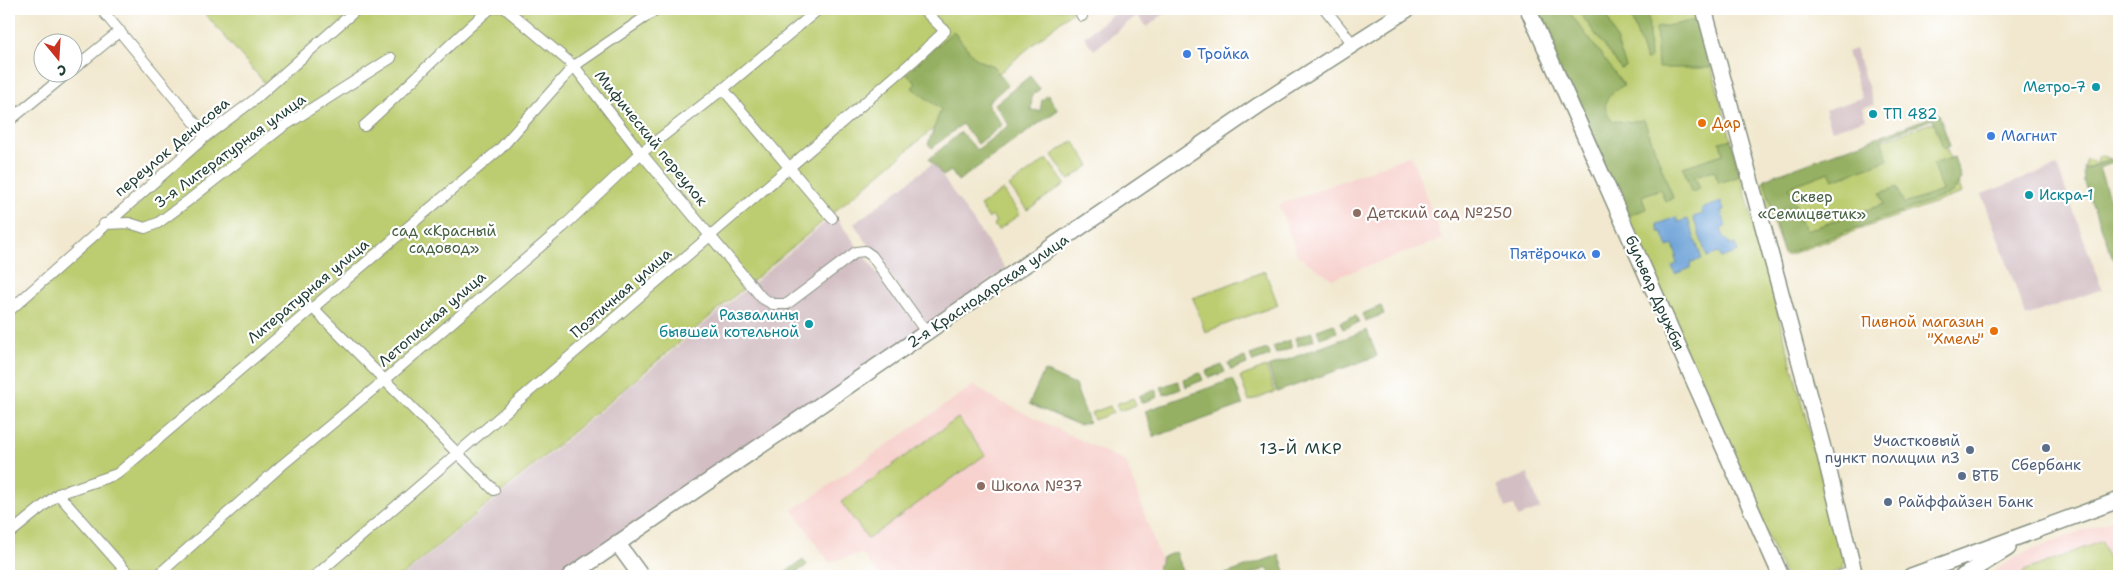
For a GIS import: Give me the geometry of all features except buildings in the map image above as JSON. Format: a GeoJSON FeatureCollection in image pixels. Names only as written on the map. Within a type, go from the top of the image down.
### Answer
{"type":"FeatureCollection","features":[{"type":"Feature","properties":{"kind":"street"},"geometry":{"type":"LineString","coordinates":[[101,9],[206,136]]}},
{"type":"Feature","properties":{"kind":"street","name":"переулок Денисова"},"geometry":{"type":"LineString","coordinates":[[9,311],[104,224],[206,136],[254,100],[357,9]]}},
{"type":"Feature","properties":{"kind":"street"},"geometry":{"type":"LineString","coordinates":[[364,126],[400,94],[452,41],[490,9]]}},
{"type":"Feature","properties":{"kind":"street","name":"Мифический переулок"},"geometry":{"type":"LineString","coordinates":[[506,9],[574,66],[641,152],[762,298],[773,304],[787,304],[856,252],[865,251],[872,256],[926,332]]}},
{"type":"Feature","properties":{"kind":"street","name":"Литературная улица"},"geometry":{"type":"LineString","coordinates":[[9,534],[58,494],[117,474],[500,149],[574,66],[657,9]]}},
{"type":"Feature","properties":{"kind":"street","name":"Летописная улица"},"geometry":{"type":"LineString","coordinates":[[157,576],[282,465],[386,379],[563,226],[641,152],[723,89],[819,9]]}},
{"type":"Feature","properties":{"kind":"street","name":"Поэтичная улица"},"geometry":{"type":"LineString","coordinates":[[316,576],[945,31],[923,9]]}},
{"type":"Feature","properties":{"kind":"street"},"geometry":{"type":"LineString","coordinates":[[1325,9],[1353,44]]}},
{"type":"Feature","properties":{"kind":"street","name":"2-я Краснодарская улица"},"geometry":{"type":"LineString","coordinates":[[570,576],[1259,105],[1408,9]]}},
{"type":"Feature","properties":{"kind":"street","name":"бульвар Дружбы"},"geometry":{"type":"LineString","coordinates":[[1528,9],[1782,576]]}},
{"type":"Feature","properties":{"kind":"street"},"geometry":{"type":"LineString","coordinates":[[1704,9],[1824,452],[1849,575]]}},
{"type":"Feature","properties":{"kind":"street"},"geometry":{"type":"LineString","coordinates":[[82,62],[120,31]]}},
{"type":"Feature","properties":{"kind":"street","name":"3-я Литературная улица"},"geometry":{"type":"LineString","coordinates":[[104,224],[129,223],[144,228],[158,223],[281,128],[391,58]]}},
{"type":"Feature","properties":{"kind":"street"},"geometry":{"type":"LineString","coordinates":[[9,121],[57,82]]}},
{"type":"Feature","properties":{"kind":"street"},"geometry":{"type":"LineString","coordinates":[[723,89],[832,218]]}},
{"type":"Feature","properties":{"kind":"street"},"geometry":{"type":"LineString","coordinates":[[312,307],[386,379],[494,490]]}},
{"type":"Feature","properties":{"kind":"street"},"geometry":{"type":"LineString","coordinates":[[58,494],[130,576]]}},
{"type":"Feature","properties":{"kind":"street"},"geometry":{"type":"LineString","coordinates":[[1911,576],[2119,500]]}},
{"type":"Feature","properties":{"kind":"street"},"geometry":{"type":"LineString","coordinates":[[1963,576],[2035,531]]}},
{"type":"Feature","properties":{"kind":"street"},"geometry":{"type":"LineString","coordinates":[[617,543],[641,576]]}},
{"type":"Feature","properties":{"kind":"shaded area"},"geometry":{"type":"Polygon","coordinates":[[[1119,9],[1170,9],[1147,27],[1137,15],[1094,50],[1084,37],[1119,9]]]}},
{"type":"Feature","properties":{"kind":"shaded area"},"geometry":{"type":"Polygon","coordinates":[[[1855,49],[1874,104],[1862,108],[1866,119],[1832,130],[1825,110],[1862,98],[1847,52],[1855,49]]]}},
{"type":"Feature","properties":{"kind":"shaded area","name":"Детский сад №250"},"geometry":{"type":"Polygon","coordinates":[[[1411,155],[1442,239],[1332,279],[1298,256],[1279,205],[1411,155]]]}},
{"type":"Feature","properties":{"kind":"shaded area"},"geometry":{"type":"Polygon","coordinates":[[[933,163],[1006,269],[926,326],[854,224],[933,163]]]}},
{"type":"Feature","properties":{"kind":"shaded area"},"geometry":{"type":"Polygon","coordinates":[[[2057,166],[2102,289],[2026,316],[1982,194],[2057,166]]]}},
{"type":"Feature","properties":{"kind":"shaded area"},"geometry":{"type":"Polygon","coordinates":[[[834,215],[921,331],[560,576],[404,576],[834,215]]]}},
{"type":"Feature","properties":{"kind":"shaded area","name":"Школа №37"},"geometry":{"type":"Polygon","coordinates":[[[974,385],[995,399],[1126,462],[1160,558],[1155,576],[873,576],[877,573],[862,553],[829,562],[793,510],[974,385]]]}},
{"type":"Feature","properties":{"kind":"shaded area"},"geometry":{"type":"Polygon","coordinates":[[[1528,474],[1540,509],[1518,517],[1514,505],[1505,508],[1497,485],[1528,474]]]}},
{"type":"Feature","properties":{"kind":"shaded area"},"geometry":{"type":"Polygon","coordinates":[[[2119,517],[2119,576],[1987,576],[2019,555],[2119,517]]]}},
{"type":"Feature","properties":{"kind":"green space","name":"сад «Красный садовод»"},"geometry":{"type":"Polygon","coordinates":[[[201,9],[1075,9],[402,576],[9,576],[9,315],[208,139],[269,88],[201,9]]]}},
{"type":"Feature","properties":{"kind":"green space"},"geometry":{"type":"Polygon","coordinates":[[[1532,9],[1567,9],[1624,85],[1607,100],[1607,114],[1611,120],[1625,122],[1644,120],[1673,198],[1665,201],[1660,189],[1642,196],[1646,209],[1625,217],[1532,9]]]}},
{"type":"Feature","properties":{"kind":"green space"},"geometry":{"type":"Polygon","coordinates":[[[1533,9],[1696,9],[1844,560],[1842,569],[1824,576],[1785,576],[1533,9]]]}},
{"type":"Feature","properties":{"kind":"green space"},"geometry":{"type":"Polygon","coordinates":[[[1577,9],[1605,9],[1626,67],[1621,69],[1577,9]]]}},
{"type":"Feature","properties":{"kind":"green space"},"geometry":{"type":"Polygon","coordinates":[[[1628,9],[1648,9],[1650,59],[1646,60],[1628,9]]]}},
{"type":"Feature","properties":{"kind":"green space"},"geometry":{"type":"Polygon","coordinates":[[[1698,20],[1711,68],[1658,68],[1656,28],[1698,20]]]}},
{"type":"Feature","properties":{"kind":"green space"},"geometry":{"type":"Polygon","coordinates":[[[953,31],[976,59],[993,66],[1008,85],[987,103],[1002,125],[978,144],[962,124],[932,148],[928,144],[941,109],[912,88],[916,83],[906,74],[953,31]]]}},
{"type":"Feature","properties":{"kind":"green space"},"geometry":{"type":"Polygon","coordinates":[[[1030,76],[1040,89],[1032,95],[1031,110],[1040,111],[1042,100],[1048,95],[1058,110],[958,181],[951,171],[943,176],[929,159],[961,132],[977,150],[1009,125],[995,104],[1030,76]]]}},
{"type":"Feature","properties":{"kind":"green space"},"geometry":{"type":"Polygon","coordinates":[[[1939,114],[1950,146],[1945,149],[1943,148],[1933,119],[1881,139],[1888,160],[1833,180],[1829,172],[1789,187],[1796,206],[1773,214],[1764,179],[1939,114]]]}},
{"type":"Feature","properties":{"kind":"green space","name":"Сквер «Семицветик»"},"geometry":{"type":"Polygon","coordinates":[[[1937,121],[1962,193],[1785,256],[1759,184],[1937,121]]]}},
{"type":"Feature","properties":{"kind":"green space"},"geometry":{"type":"Polygon","coordinates":[[[1731,139],[1740,176],[1719,183],[1714,170],[1695,176],[1700,189],[1691,192],[1683,167],[1723,154],[1720,142],[1731,139]]]}},
{"type":"Feature","properties":{"kind":"green space"},"geometry":{"type":"Polygon","coordinates":[[[1073,141],[1090,165],[1069,180],[1052,155],[1073,141]]]}},
{"type":"Feature","properties":{"kind":"green space"},"geometry":{"type":"Polygon","coordinates":[[[2099,155],[2111,159],[2083,169],[2086,159],[2097,162],[2099,155]]]}},
{"type":"Feature","properties":{"kind":"green space"},"geometry":{"type":"Polygon","coordinates":[[[1954,157],[1961,178],[1953,193],[1784,254],[1775,222],[1798,214],[1805,231],[1884,204],[1880,193],[1897,187],[1904,204],[1942,191],[1933,164],[1954,157]]]}},
{"type":"Feature","properties":{"kind":"green space"},"geometry":{"type":"Polygon","coordinates":[[[2119,157],[2119,161],[2099,168],[2119,225],[2119,274],[2084,183],[2083,170],[2119,157]]]}},
{"type":"Feature","properties":{"kind":"green space"},"geometry":{"type":"Polygon","coordinates":[[[1047,159],[1065,184],[1027,210],[1009,186],[1047,159]]]}},
{"type":"Feature","properties":{"kind":"green space"},"geometry":{"type":"Polygon","coordinates":[[[1003,190],[1020,214],[998,230],[993,224],[996,222],[992,216],[989,219],[980,206],[1003,190]]]}},
{"type":"Feature","properties":{"kind":"green space"},"geometry":{"type":"Polygon","coordinates":[[[1265,271],[1278,305],[1205,332],[1193,298],[1265,271]]]}},
{"type":"Feature","properties":{"kind":"green space"},"geometry":{"type":"Polygon","coordinates":[[[1381,306],[1384,314],[1365,321],[1362,314],[1381,306]]]}},
{"type":"Feature","properties":{"kind":"green space"},"geometry":{"type":"Polygon","coordinates":[[[1356,316],[1359,323],[1343,329],[1340,322],[1356,316]]]}},
{"type":"Feature","properties":{"kind":"green space"},"geometry":{"type":"Polygon","coordinates":[[[1334,324],[1337,332],[1320,338],[1317,330],[1334,324]]]}},
{"type":"Feature","properties":{"kind":"green space"},"geometry":{"type":"Polygon","coordinates":[[[1367,330],[1377,356],[1277,392],[1268,367],[1367,330]]]}},
{"type":"Feature","properties":{"kind":"green space"},"geometry":{"type":"Polygon","coordinates":[[[1312,332],[1314,340],[1298,346],[1295,338],[1312,332]]]}},
{"type":"Feature","properties":{"kind":"green space"},"geometry":{"type":"Polygon","coordinates":[[[1289,340],[1292,348],[1276,354],[1273,347],[1289,340]]]}},
{"type":"Feature","properties":{"kind":"green space"},"geometry":{"type":"Polygon","coordinates":[[[1267,349],[1270,356],[1253,362],[1250,355],[1267,349]]]}},
{"type":"Feature","properties":{"kind":"green space"},"geometry":{"type":"Polygon","coordinates":[[[1245,357],[1247,364],[1231,370],[1228,363],[1245,357]]]}},
{"type":"Feature","properties":{"kind":"green space"},"geometry":{"type":"Polygon","coordinates":[[[1222,365],[1225,372],[1209,378],[1206,371],[1222,365]]]}},
{"type":"Feature","properties":{"kind":"green space"},"geometry":{"type":"Polygon","coordinates":[[[1266,367],[1275,392],[1249,401],[1240,377],[1266,367]]]}},
{"type":"Feature","properties":{"kind":"green space"},"geometry":{"type":"Polygon","coordinates":[[[1044,371],[1075,385],[1089,422],[1079,425],[1029,404],[1044,371]]]}},
{"type":"Feature","properties":{"kind":"green space"},"geometry":{"type":"Polygon","coordinates":[[[1200,373],[1203,380],[1186,387],[1184,379],[1200,373]]]}},
{"type":"Feature","properties":{"kind":"green space"},"geometry":{"type":"Polygon","coordinates":[[[1233,379],[1243,405],[1154,437],[1145,411],[1233,379]]]}},
{"type":"Feature","properties":{"kind":"green space"},"geometry":{"type":"Polygon","coordinates":[[[1178,381],[1181,389],[1164,395],[1161,387],[1178,381]]]}},
{"type":"Feature","properties":{"kind":"green space"},"geometry":{"type":"Polygon","coordinates":[[[1155,389],[1158,397],[1141,403],[1139,396],[1155,389]]]}},
{"type":"Feature","properties":{"kind":"green space"},"geometry":{"type":"Polygon","coordinates":[[[1133,398],[1136,405],[1119,411],[1116,404],[1133,398]]]}},
{"type":"Feature","properties":{"kind":"green space"},"geometry":{"type":"Polygon","coordinates":[[[1110,406],[1113,413],[1094,420],[1091,413],[1110,406]]]}},
{"type":"Feature","properties":{"kind":"green space"},"geometry":{"type":"Polygon","coordinates":[[[958,418],[985,455],[868,539],[841,502],[958,418]]]}},
{"type":"Feature","properties":{"kind":"green space"},"geometry":{"type":"Polygon","coordinates":[[[2102,541],[2115,576],[2026,576],[2024,571],[2102,541]]]}},
{"type":"Feature","properties":{"kind":"green space"},"geometry":{"type":"Polygon","coordinates":[[[1175,552],[1184,576],[1156,576],[1161,558],[1175,552]]]}},
{"type":"Feature","properties":{"kind":"green space"},"geometry":{"type":"Polygon","coordinates":[[[1279,555],[1287,576],[1272,576],[1268,568],[1246,576],[1220,576],[1279,555]]]}},
{"type":"Feature","properties":{"kind":"green space"},"geometry":{"type":"Polygon","coordinates":[[[803,560],[807,565],[791,576],[780,576],[803,560]]]}},
{"type":"Feature","properties":{"kind":"water"},"geometry":{"type":"Polygon","coordinates":[[[1721,202],[1724,210],[1721,211],[1726,226],[1721,228],[1725,240],[1727,239],[1730,245],[1735,244],[1738,252],[1721,258],[1719,253],[1707,257],[1693,217],[1703,214],[1701,209],[1721,202]]]}},
{"type":"Feature","properties":{"kind":"water"},"geometry":{"type":"Polygon","coordinates":[[[1676,217],[1678,222],[1688,219],[1702,259],[1690,263],[1691,268],[1675,274],[1672,266],[1677,264],[1675,257],[1677,256],[1673,245],[1668,247],[1662,232],[1659,232],[1657,224],[1676,217]]]}},
{"type":"Feature","properties":{"kind":"place","name":"Тройка"},"geometry":{"type":"Point","coordinates":[1187,54]}},
{"type":"Feature","properties":{"kind":"place","name":"Метро-7"},"geometry":{"type":"Point","coordinates":[2096,87]}},
{"type":"Feature","properties":{"kind":"place","name":"ТП 482"},"geometry":{"type":"Point","coordinates":[1873,114]}},
{"type":"Feature","properties":{"kind":"place","name":"Дар"},"geometry":{"type":"Point","coordinates":[1702,123]}},
{"type":"Feature","properties":{"kind":"place","name":"Магнит"},"geometry":{"type":"Point","coordinates":[1991,136]}},
{"type":"Feature","properties":{"kind":"place","name":"Искра-1"},"geometry":{"type":"Point","coordinates":[2029,195]}},
{"type":"Feature","properties":{"kind":"place","name":"Детский сад №250"},"geometry":{"type":"Point","coordinates":[1357,213]}},
{"type":"Feature","properties":{"kind":"place","name":"Пятёрочка"},"geometry":{"type":"Point","coordinates":[1596,254]}},
{"type":"Feature","properties":{"kind":"place","name":"Развалины бывшей котельной"},"geometry":{"type":"Point","coordinates":[809,324]}},
{"type":"Feature","properties":{"kind":"place","name":"Пивной магазин \"Хмель\""},"geometry":{"type":"Point","coordinates":[1994,331]}},
{"type":"Feature","properties":{"kind":"place","name":"Сбербанк"},"geometry":{"type":"Point","coordinates":[2046,448]}},
{"type":"Feature","properties":{"kind":"place","name":"Участковый пункт полиции n3"},"geometry":{"type":"Point","coordinates":[1970,450]}},
{"type":"Feature","properties":{"kind":"place","name":"ВТБ"},"geometry":{"type":"Point","coordinates":[1962,476]}},
{"type":"Feature","properties":{"kind":"place","name":"Школа №37"},"geometry":{"type":"Point","coordinates":[981,486]}},
{"type":"Feature","properties":{"kind":"place","name":"Райффайзен Банк"},"geometry":{"type":"Point","coordinates":[1888,502]}},
{"type":"Feature","properties":{"kind":"district","name":"13-Й МКР"},"geometry":{"type":"Point","coordinates":[1301,448]}}]}
